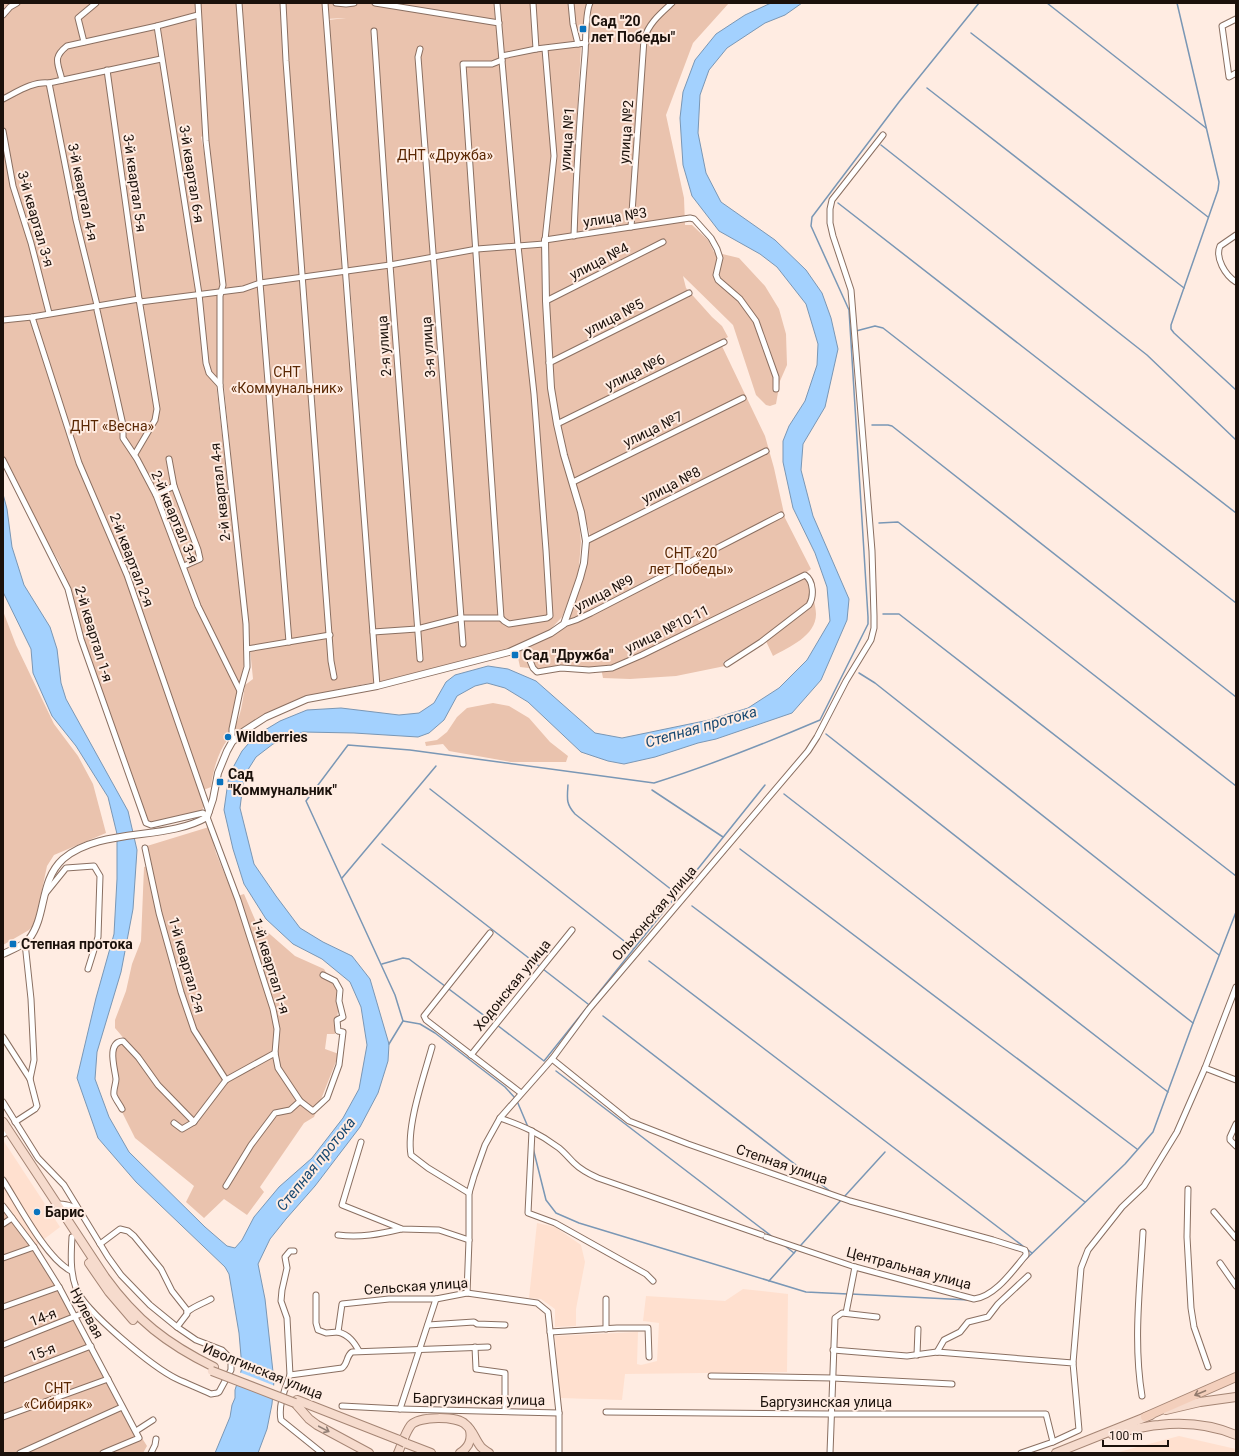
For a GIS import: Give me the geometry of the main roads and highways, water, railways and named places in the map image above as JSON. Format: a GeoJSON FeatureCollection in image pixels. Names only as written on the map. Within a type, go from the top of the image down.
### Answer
{"type":"FeatureCollection","features":[{"type":"Feature","properties":{"kind":"highway"},"geometry":{"type":"LineString","coordinates":[[1145,1417],[1236,1377]]}},
{"type":"Feature","properties":{"kind":"main road","name":"Иволгинская улица"},"geometry":{"type":"LineString","coordinates":[[3,1122],[109,1283],[139,1318],[158,1335],[213,1369]]}},
{"type":"Feature","properties":{"kind":"main road","name":"Иволгинская улица"},"geometry":{"type":"LineString","coordinates":[[4,1133],[105,1288],[136,1322],[160,1343],[186,1359],[296,1401],[401,1445]]}},
{"type":"Feature","properties":{"kind":"main road"},"geometry":{"type":"LineString","coordinates":[[1056,1453],[1145,1417],[1200,1402],[1236,1397]]}},
{"type":"Feature","properties":{"kind":"main road"},"geometry":{"type":"LineString","coordinates":[[296,1401],[309,1419],[317,1425],[369,1453]]}},
{"type":"Feature","properties":{"kind":"main road"},"geometry":{"type":"LineString","coordinates":[[401,1445],[412,1424],[419,1420],[447,1418],[462,1422],[470,1429],[481,1446],[489,1453]]}},
{"type":"Feature","properties":{"kind":"main road"},"geometry":{"type":"LineString","coordinates":[[1092,1438],[1158,1425],[1203,1425],[1236,1435]]}},
{"type":"Feature","properties":{"kind":"main road"},"geometry":{"type":"LineString","coordinates":[[460,1453],[466,1449],[470,1443],[472,1438],[470,1429]]}},
{"type":"Feature","properties":{"kind":"main road"},"geometry":{"type":"LineString","coordinates":[[401,1445],[419,1453]]}},
{"type":"Feature","properties":{"kind":"main road"},"geometry":{"type":"LineString","coordinates":[[401,1445],[431,1453]]}},
{"type":"Feature","properties":{"kind":"water"},"geometry":{"type":"Polygon","coordinates":[[[771,3],[802,3],[785,15],[765,23],[727,48],[709,70],[700,95],[698,133],[706,173],[721,202],[775,240],[806,270],[822,293],[831,318],[838,349],[825,407],[803,444],[801,470],[813,516],[849,599],[847,620],[821,680],[792,713],[716,739],[698,743],[655,757],[624,764],[608,761],[581,752],[528,702],[505,688],[487,683],[475,686],[457,696],[444,720],[429,733],[418,737],[354,733],[303,732],[273,744],[256,757],[244,776],[240,808],[254,864],[300,928],[323,942],[352,956],[370,979],[389,1044],[388,1061],[378,1093],[360,1127],[315,1186],[270,1239],[258,1264],[265,1299],[274,1381],[272,1404],[267,1429],[258,1453],[215,1453],[230,1417],[235,1398],[235,1390],[242,1368],[239,1333],[229,1274],[225,1267],[136,1182],[98,1138],[77,1078],[96,998],[114,934],[117,879],[117,834],[108,797],[76,746],[52,716],[33,673],[31,649],[3,592],[3,494],[7,509],[12,547],[24,585],[50,627],[57,649],[61,683],[66,699],[128,811],[137,850],[133,909],[121,972],[97,1052],[95,1079],[109,1117],[129,1152],[205,1227],[227,1246],[235,1248],[242,1240],[254,1217],[279,1187],[312,1158],[343,1118],[359,1089],[367,1045],[361,1007],[350,982],[322,959],[293,944],[266,919],[244,884],[233,849],[224,810],[229,775],[242,751],[255,736],[280,721],[307,710],[341,708],[399,715],[419,713],[434,703],[446,682],[455,675],[488,666],[508,669],[536,681],[595,733],[622,738],[709,720],[748,708],[779,688],[807,660],[830,621],[827,587],[815,553],[793,508],[783,462],[783,441],[789,426],[805,401],[817,365],[818,344],[806,304],[777,267],[760,254],[719,231],[692,196],[683,165],[680,118],[683,92],[695,60],[716,34],[745,15],[771,3]]]}},
{"type":"Feature","properties":{"kind":"waterway"},"geometry":{"type":"LineString","coordinates":[[389,1044],[403,1021],[395,995],[306,801],[348,745],[410,750],[654,783],[696,769],[820,720],[868,624],[868,617],[849,310],[811,226],[812,217],[899,102],[979,3]]}},
{"type":"Feature","properties":{"kind":"waterway"},"geometry":{"type":"LineString","coordinates":[[1047,3],[1206,128]]}},
{"type":"Feature","properties":{"kind":"waterway"},"geometry":{"type":"LineString","coordinates":[[1177,3],[1219,182],[1218,190],[1171,325],[1171,329],[1236,390]]}},
{"type":"Feature","properties":{"kind":"waterway"},"geometry":{"type":"LineString","coordinates":[[971,33],[1208,217]]}},
{"type":"Feature","properties":{"kind":"waterway"},"geometry":{"type":"LineString","coordinates":[[927,88],[1184,288]]}},
{"type":"Feature","properties":{"kind":"waterway"},"geometry":{"type":"LineString","coordinates":[[881,145],[1147,355],[1236,440]]}},
{"type":"Feature","properties":{"kind":"waterway"},"geometry":{"type":"LineString","coordinates":[[838,203],[1236,513]]}},
{"type":"Feature","properties":{"kind":"waterway"},"geometry":{"type":"LineString","coordinates":[[856,331],[875,326],[883,328],[1236,603]]}},
{"type":"Feature","properties":{"kind":"waterway"},"geometry":{"type":"LineString","coordinates":[[872,425],[892,426],[1236,697]]}},
{"type":"Feature","properties":{"kind":"waterway"},"geometry":{"type":"LineString","coordinates":[[879,523],[898,522],[1236,786]]}},
{"type":"Feature","properties":{"kind":"waterway"},"geometry":{"type":"LineString","coordinates":[[883,614],[899,614],[1236,876]]}},
{"type":"Feature","properties":{"kind":"waterway"},"geometry":{"type":"LineString","coordinates":[[859,673],[875,683],[1219,955]]}},
{"type":"Feature","properties":{"kind":"waterway"},"geometry":{"type":"LineString","coordinates":[[826,734],[1193,1023]]}},
{"type":"Feature","properties":{"kind":"waterway"},"geometry":{"type":"LineString","coordinates":[[342,878],[436,766]]}},
{"type":"Feature","properties":{"kind":"waterway"},"geometry":{"type":"LineString","coordinates":[[568,785],[568,801],[575,814],[677,894]]}},
{"type":"Feature","properties":{"kind":"waterway"},"geometry":{"type":"LineString","coordinates":[[497,1025],[544,1061],[765,785]]}},
{"type":"Feature","properties":{"kind":"waterway"},"geometry":{"type":"LineString","coordinates":[[430,789],[633,948]]}},
{"type":"Feature","properties":{"kind":"waterway"},"geometry":{"type":"LineString","coordinates":[[652,790],[723,837]]}},
{"type":"Feature","properties":{"kind":"waterway"},"geometry":{"type":"LineString","coordinates":[[784,794],[1168,1092]]}},
{"type":"Feature","properties":{"kind":"waterway"},"geometry":{"type":"LineString","coordinates":[[382,844],[588,1004]]}},
{"type":"Feature","properties":{"kind":"waterway"},"geometry":{"type":"LineString","coordinates":[[740,849],[1137,1149]]}},
{"type":"Feature","properties":{"kind":"waterway"},"geometry":{"type":"LineString","coordinates":[[692,906],[1085,1202]]}},
{"type":"Feature","properties":{"kind":"waterway"},"geometry":{"type":"LineString","coordinates":[[1024,1261],[1125,1164],[1153,1132],[1236,912]]}},
{"type":"Feature","properties":{"kind":"waterway"},"geometry":{"type":"LineString","coordinates":[[382,964],[403,958],[409,959],[494,1023]]}},
{"type":"Feature","properties":{"kind":"waterway"},"geometry":{"type":"LineString","coordinates":[[649,961],[1032,1253]]}},
{"type":"Feature","properties":{"kind":"waterway"},"geometry":{"type":"LineString","coordinates":[[603,1016],[831,1192]]}},
{"type":"Feature","properties":{"kind":"waterway"},"geometry":{"type":"LineString","coordinates":[[403,1021],[420,1024],[435,1033],[505,1087],[515,1098]]}},
{"type":"Feature","properties":{"kind":"waterway"},"geometry":{"type":"LineString","coordinates":[[556,1071],[774,1238]]}},
{"type":"Feature","properties":{"kind":"waterway"},"geometry":{"type":"LineString","coordinates":[[517,1101],[528,1127]]}},
{"type":"Feature","properties":{"kind":"waterway"},"geometry":{"type":"LineString","coordinates":[[533,1148],[546,1200],[556,1213],[579,1223],[806,1292],[848,1294]]}},
{"type":"Feature","properties":{"kind":"waterway"},"geometry":{"type":"LineString","coordinates":[[844,1197],[885,1152]]}},
{"type":"Feature","properties":{"kind":"waterway"},"geometry":{"type":"LineString","coordinates":[[769,1281],[842,1199]]}},
{"type":"Feature","properties":{"kind":"waterway"},"geometry":{"type":"LineString","coordinates":[[785,1246],[794,1253]]}},
{"type":"Feature","properties":{"kind":"waterway"},"geometry":{"type":"LineString","coordinates":[[851,1294],[969,1300]]}},
{"type":"Feature","properties":{"kind":"place","name":"Сад \"20 лет Победы\""},"geometry":{"type":"Point","coordinates":[583,29]}},
{"type":"Feature","properties":{"kind":"place","name":"Сад \"Дружба\""},"geometry":{"type":"Point","coordinates":[515,655]}},
{"type":"Feature","properties":{"kind":"place","name":"Wildberries"},"geometry":{"type":"Point","coordinates":[228,737]}},
{"type":"Feature","properties":{"kind":"place","name":"Сад \"Коммунальник\""},"geometry":{"type":"Point","coordinates":[220,782]}},
{"type":"Feature","properties":{"kind":"place","name":"Степная протока"},"geometry":{"type":"Point","coordinates":[13,944]}},
{"type":"Feature","properties":{"kind":"place","name":"Барис"},"geometry":{"type":"Point","coordinates":[37,1212]}},
{"type":"Feature","properties":{"kind":"park label","name":"ДНТ «Дружба»"},"geometry":{"type":"Point","coordinates":[445,155]}},
{"type":"Feature","properties":{"kind":"park label","name":"СНТ «Коммунальник»"},"geometry":{"type":"Point","coordinates":[287,380]}},
{"type":"Feature","properties":{"kind":"park label","name":"ДНТ «Весна»"},"geometry":{"type":"Point","coordinates":[112,426]}},
{"type":"Feature","properties":{"kind":"park label","name":"СНТ «20 лет Победы»"},"geometry":{"type":"Point","coordinates":[691,562]}},
{"type":"Feature","properties":{"kind":"park label","name":"СНТ «Сибиряк»"},"geometry":{"type":"Point","coordinates":[58,1396]}}]}
